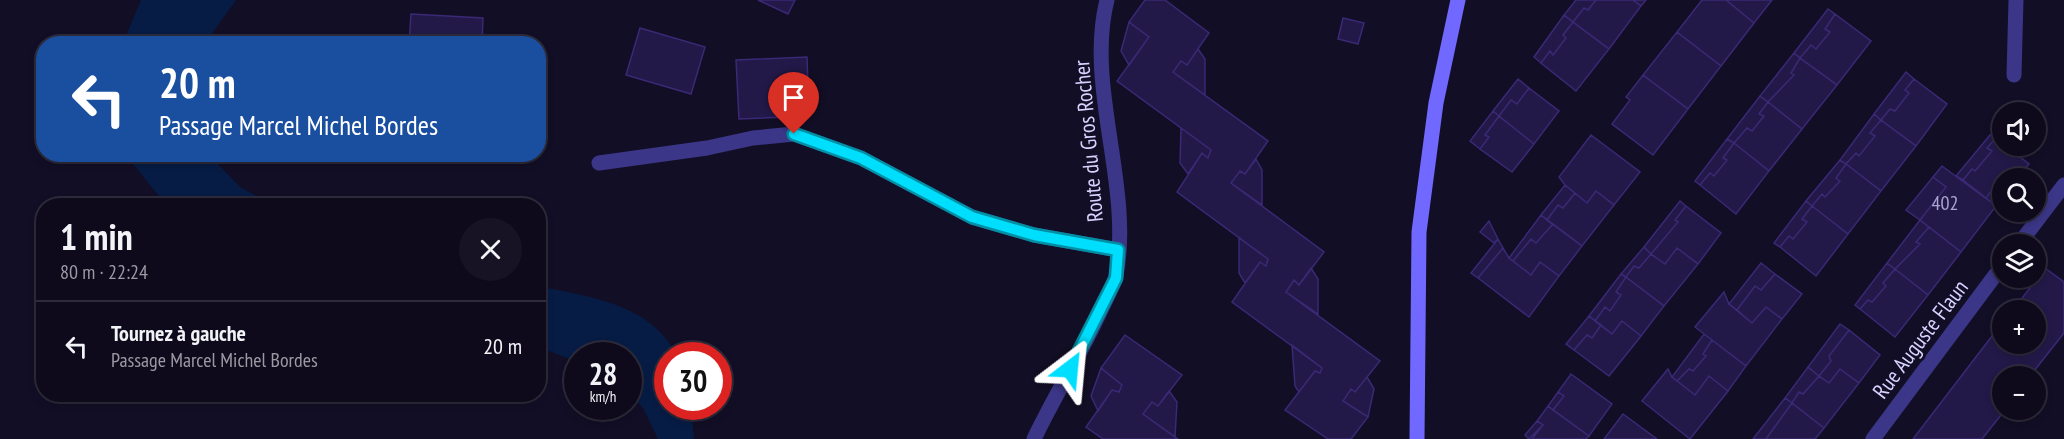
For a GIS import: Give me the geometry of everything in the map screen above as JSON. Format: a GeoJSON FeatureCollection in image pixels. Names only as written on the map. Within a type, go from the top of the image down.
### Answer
{"type":"FeatureCollection","features":[{"type":"Feature","properties":{"kind":"street","name":"Route du Gros Rocher"},"geometry":{"type":"LineString","coordinates":[[1034,439],[1116,278],[1120,226],[1102,64],[1102,19],[1107,0]]}},
{"type":"Feature","properties":{"kind":"street"},"geometry":{"type":"LineString","coordinates":[[1418,439],[1419,232],[1436,103],[1458,0]]}},
{"type":"Feature","properties":{"kind":"street"},"geometry":{"type":"LineString","coordinates":[[2014,75],[2016,0]]}},
{"type":"Feature","properties":{"kind":"street"},"geometry":{"type":"LineString","coordinates":[[599,163],[707,148],[753,138],[794,134],[861,158],[972,217],[1034,235],[1118,250]]}},
{"type":"Feature","properties":{"kind":"street"},"geometry":{"type":"LineString","coordinates":[[2027,234],[2064,185]]}},
{"type":"Feature","properties":{"kind":"street","name":"Rue Auguste Flaun"},"geometry":{"type":"LineString","coordinates":[[1873,439],[1992,279]]}},
{"type":"Feature","properties":{"kind":"water"},"geometry":{"type":"Polygon","coordinates":[[[141,0],[236,0],[210,36],[126,36],[141,0]]]}},
{"type":"Feature","properties":{"kind":"water"},"geometry":{"type":"Polygon","coordinates":[[[132,162],[216,162],[240,187],[260,198],[160,198],[132,162]]]}},
{"type":"Feature","properties":{"kind":"water"},"geometry":{"type":"Polygon","coordinates":[[[546,288],[599,299],[635,313],[665,338],[668,342],[654,342],[654,420],[692,420],[694,439],[658,439],[643,408],[642,342],[564,342],[564,357],[546,350],[546,288]]]}},
{"type":"Feature","properties":{"kind":"building"},"geometry":{"type":"Polygon","coordinates":[[[758,0],[795,0],[788,14],[758,0]]]}},
{"type":"Feature","properties":{"kind":"building"},"geometry":{"type":"Polygon","coordinates":[[[1145,0],[1165,0],[1209,33],[1187,65],[1181,61],[1173,72],[1268,141],[1245,174],[1240,171],[1231,183],[1324,252],[1299,285],[1294,280],[1286,292],[1380,361],[1355,392],[1351,389],[1343,401],[1368,417],[1351,439],[1328,439],[1285,410],[1315,371],[1320,373],[1322,368],[1232,302],[1260,262],[1266,266],[1268,259],[1177,192],[1202,153],[1208,158],[1211,150],[1117,81],[1149,37],[1129,22],[1145,0]]]}},
{"type":"Feature","properties":{"kind":"building"},"geometry":{"type":"Polygon","coordinates":[[[1576,0],[1596,0],[1588,10],[1584,8],[1573,22],[1564,15],[1576,0]]]}},
{"type":"Feature","properties":{"kind":"building"},"geometry":{"type":"Polygon","coordinates":[[[1596,0],[1633,0],[1641,6],[1609,49],[1573,22],[1584,8],[1588,10],[1596,0]]]}},
{"type":"Feature","properties":{"kind":"building"},"geometry":{"type":"Polygon","coordinates":[[[1633,0],[1646,0],[1641,6],[1633,0]]]}},
{"type":"Feature","properties":{"kind":"building"},"geometry":{"type":"Polygon","coordinates":[[[1702,0],[1726,0],[1754,23],[1721,66],[1677,32],[1702,0]]]}},
{"type":"Feature","properties":{"kind":"building"},"geometry":{"type":"Polygon","coordinates":[[[1726,0],[1772,0],[1754,23],[1726,0]]]}},
{"type":"Feature","properties":{"kind":"building"},"geometry":{"type":"Polygon","coordinates":[[[1828,9],[1835,14],[1825,29],[1830,32],[1816,49],[1811,45],[1800,58],[1794,53],[1828,9]]]}},
{"type":"Feature","properties":{"kind":"building"},"geometry":{"type":"Polygon","coordinates":[[[411,14],[483,18],[482,36],[410,36],[411,14]]]}},
{"type":"Feature","properties":{"kind":"building"},"geometry":{"type":"Polygon","coordinates":[[[1835,14],[1871,41],[1837,85],[1800,58],[1811,45],[1816,49],[1830,32],[1825,29],[1835,14]]]}},
{"type":"Feature","properties":{"kind":"building"},"geometry":{"type":"Polygon","coordinates":[[[1564,15],[1573,22],[1563,35],[1566,38],[1553,55],[1550,51],[1541,63],[1534,57],[1564,15]]]}},
{"type":"Feature","properties":{"kind":"building"},"geometry":{"type":"Polygon","coordinates":[[[1343,18],[1364,23],[1358,44],[1338,39],[1343,18]]]}},
{"type":"Feature","properties":{"kind":"building"},"geometry":{"type":"Polygon","coordinates":[[[1129,22],[1149,37],[1129,65],[1121,51],[1129,22]]]}},
{"type":"Feature","properties":{"kind":"building"},"geometry":{"type":"Polygon","coordinates":[[[1573,22],[1609,49],[1576,91],[1541,63],[1550,51],[1553,55],[1566,38],[1563,35],[1573,22]]]}},
{"type":"Feature","properties":{"kind":"building"},"geometry":{"type":"Polygon","coordinates":[[[640,28],[705,47],[691,94],[626,75],[640,28]]]}},
{"type":"Feature","properties":{"kind":"building"},"geometry":{"type":"Polygon","coordinates":[[[1677,32],[1721,66],[1688,109],[1643,75],[1677,32]]]}},
{"type":"Feature","properties":{"kind":"building"},"geometry":{"type":"Polygon","coordinates":[[[1198,49],[1205,59],[1205,95],[1173,72],[1181,61],[1187,65],[1198,49]]]}},
{"type":"Feature","properties":{"kind":"building"},"geometry":{"type":"Polygon","coordinates":[[[1794,53],[1800,58],[1791,73],[1794,75],[1768,102],[1760,96],[1794,53]]]}},
{"type":"Feature","properties":{"kind":"building"},"geometry":{"type":"Polygon","coordinates":[[[807,57],[809,116],[739,119],[736,60],[807,57]]]}},
{"type":"Feature","properties":{"kind":"building"},"geometry":{"type":"Polygon","coordinates":[[[1800,58],[1837,85],[1802,129],[1768,102],[1794,75],[1791,73],[1800,58]]]}},
{"type":"Feature","properties":{"kind":"building"},"geometry":{"type":"Polygon","coordinates":[[[1906,72],[1914,79],[1905,90],[1909,93],[1895,111],[1890,109],[1881,120],[1874,114],[1906,72]]]}},
{"type":"Feature","properties":{"kind":"building"},"geometry":{"type":"Polygon","coordinates":[[[1643,75],[1688,109],[1653,155],[1612,124],[1630,100],[1626,97],[1643,75]]]}},
{"type":"Feature","properties":{"kind":"building"},"geometry":{"type":"Polygon","coordinates":[[[1518,79],[1529,88],[1517,104],[1511,100],[1499,116],[1493,111],[1518,79]]]}},
{"type":"Feature","properties":{"kind":"building"},"geometry":{"type":"Polygon","coordinates":[[[1914,79],[1947,104],[1916,146],[1881,120],[1890,109],[1895,111],[1909,93],[1905,90],[1914,79]]]}},
{"type":"Feature","properties":{"kind":"building"},"geometry":{"type":"Polygon","coordinates":[[[1529,88],[1559,111],[1534,144],[1499,116],[1511,100],[1517,104],[1529,88]]]}},
{"type":"Feature","properties":{"kind":"building"},"geometry":{"type":"Polygon","coordinates":[[[1760,96],[1768,102],[1759,114],[1764,116],[1752,131],[1747,128],[1734,143],[1727,139],[1760,96]]]}},
{"type":"Feature","properties":{"kind":"building"},"geometry":{"type":"Polygon","coordinates":[[[1768,102],[1802,129],[1769,171],[1734,143],[1747,128],[1752,131],[1764,116],[1759,114],[1768,102]]]}},
{"type":"Feature","properties":{"kind":"building"},"geometry":{"type":"Polygon","coordinates":[[[1493,111],[1499,116],[1485,135],[1489,137],[1480,149],[1470,141],[1493,111]]]}},
{"type":"Feature","properties":{"kind":"building"},"geometry":{"type":"Polygon","coordinates":[[[1874,114],[1881,120],[1870,133],[1875,136],[1859,156],[1856,153],[1846,164],[1840,160],[1874,114]]]}},
{"type":"Feature","properties":{"kind":"building"},"geometry":{"type":"Polygon","coordinates":[[[1499,116],[1534,144],[1512,172],[1480,149],[1489,137],[1485,135],[1499,116]]]}},
{"type":"Feature","properties":{"kind":"building"},"geometry":{"type":"Polygon","coordinates":[[[1881,120],[1916,146],[1881,191],[1846,164],[1856,153],[1859,156],[1875,136],[1870,133],[1881,120]]]}},
{"type":"Feature","properties":{"kind":"building"},"geometry":{"type":"Polygon","coordinates":[[[1181,128],[1211,150],[1208,158],[1202,153],[1188,174],[1180,163],[1181,128]]]}},
{"type":"Feature","properties":{"kind":"building"},"geometry":{"type":"Polygon","coordinates":[[[1591,135],[1640,172],[1614,205],[1596,191],[1587,203],[1559,177],[1591,135]]]}},
{"type":"Feature","properties":{"kind":"building"},"geometry":{"type":"Polygon","coordinates":[[[1990,135],[1992,136],[1992,142],[1987,148],[1992,151],[1975,171],[1972,169],[1963,180],[1956,176],[1990,135]]]}},
{"type":"Feature","properties":{"kind":"building"},"geometry":{"type":"Polygon","coordinates":[[[1727,139],[1734,143],[1723,158],[1727,160],[1714,176],[1710,173],[1700,185],[1695,181],[1727,139]]]}},
{"type":"Feature","properties":{"kind":"building"},"geometry":{"type":"Polygon","coordinates":[[[1734,143],[1769,171],[1736,214],[1700,185],[1710,173],[1714,176],[1727,160],[1723,158],[1734,143]]]}},
{"type":"Feature","properties":{"kind":"building"},"geometry":{"type":"Polygon","coordinates":[[[1992,151],[1992,156],[2019,156],[2029,164],[2026,168],[1992,168],[1992,190],[1986,198],[1963,180],[1972,169],[1975,171],[1992,151]]]}},
{"type":"Feature","properties":{"kind":"building"},"geometry":{"type":"Polygon","coordinates":[[[1256,159],[1262,170],[1262,205],[1231,183],[1240,171],[1245,174],[1256,159]]]}},
{"type":"Feature","properties":{"kind":"building"},"geometry":{"type":"Polygon","coordinates":[[[1840,160],[1846,164],[1836,178],[1840,181],[1825,197],[1822,194],[1812,206],[1806,201],[1840,160]]]}},
{"type":"Feature","properties":{"kind":"building"},"geometry":{"type":"Polygon","coordinates":[[[1846,164],[1881,191],[1848,234],[1812,206],[1822,194],[1825,197],[1840,181],[1836,178],[1846,164]]]}},
{"type":"Feature","properties":{"kind":"building"},"geometry":{"type":"Polygon","coordinates":[[[1942,166],[1992,203],[1992,211],[1961,252],[1920,220],[1946,187],[1933,177],[1942,166]]]}},
{"type":"Feature","properties":{"kind":"building"},"geometry":{"type":"Polygon","coordinates":[[[1933,177],[1946,187],[1920,220],[1906,210],[1933,177]]]}},
{"type":"Feature","properties":{"kind":"building"},"geometry":{"type":"Polygon","coordinates":[[[1565,185],[1575,193],[1563,208],[1558,205],[1547,220],[1541,215],[1565,185]]]}},
{"type":"Feature","properties":{"kind":"building"},"geometry":{"type":"Polygon","coordinates":[[[1992,190],[1992,203],[1986,198],[1992,190]]]}},
{"type":"Feature","properties":{"kind":"building"},"geometry":{"type":"Polygon","coordinates":[[[1596,191],[1614,205],[1582,246],[1547,220],[1558,205],[1563,208],[1575,193],[1587,203],[1596,191]]]}},
{"type":"Feature","properties":{"kind":"building"},"geometry":{"type":"Polygon","coordinates":[[[1680,201],[1686,206],[1675,220],[1678,222],[1651,254],[1644,247],[1680,201]]]}},
{"type":"Feature","properties":{"kind":"building"},"geometry":{"type":"Polygon","coordinates":[[[1806,201],[1812,206],[1802,219],[1807,222],[1793,239],[1789,236],[1780,247],[1774,243],[1806,201]]]}},
{"type":"Feature","properties":{"kind":"building"},"geometry":{"type":"Polygon","coordinates":[[[1686,206],[1721,233],[1698,264],[1677,248],[1665,264],[1651,254],[1678,222],[1675,220],[1686,206]]]}},
{"type":"Feature","properties":{"kind":"building"},"geometry":{"type":"Polygon","coordinates":[[[1812,206],[1848,234],[1816,276],[1780,247],[1789,236],[1793,239],[1807,222],[1802,219],[1812,206]]]}},
{"type":"Feature","properties":{"kind":"building"},"geometry":{"type":"Polygon","coordinates":[[[1541,215],[1553,224],[1536,243],[1531,239],[1513,261],[1509,258],[1541,215]]]}},
{"type":"Feature","properties":{"kind":"building"},"geometry":{"type":"Polygon","coordinates":[[[1920,220],[1929,227],[1916,242],[1920,244],[1895,269],[1887,263],[1920,220]]]}},
{"type":"Feature","properties":{"kind":"building"},"geometry":{"type":"Polygon","coordinates":[[[1489,221],[1498,239],[1494,243],[1480,232],[1489,221]]]}},
{"type":"Feature","properties":{"kind":"building"},"geometry":{"type":"Polygon","coordinates":[[[1553,224],[1582,246],[1559,276],[1540,262],[1531,275],[1513,261],[1531,239],[1536,243],[1553,224]]]}},
{"type":"Feature","properties":{"kind":"building"},"geometry":{"type":"Polygon","coordinates":[[[1929,227],[1961,252],[1928,295],[1895,269],[1920,244],[1916,242],[1929,227]]]}},
{"type":"Feature","properties":{"kind":"building"},"geometry":{"type":"Polygon","coordinates":[[[1239,238],[1268,259],[1266,266],[1260,262],[1245,283],[1239,273],[1239,238]]]}},
{"type":"Feature","properties":{"kind":"building"},"geometry":{"type":"Polygon","coordinates":[[[1498,239],[1503,248],[1478,278],[1471,273],[1498,239]]]}},
{"type":"Feature","properties":{"kind":"building"},"geometry":{"type":"Polygon","coordinates":[[[1644,247],[1651,254],[1639,268],[1634,266],[1626,277],[1621,274],[1644,247]]]}},
{"type":"Feature","properties":{"kind":"building"},"geometry":{"type":"Polygon","coordinates":[[[1503,248],[1509,258],[1531,275],[1540,262],[1559,276],[1529,317],[1478,278],[1503,248]]]}},
{"type":"Feature","properties":{"kind":"building"},"geometry":{"type":"Polygon","coordinates":[[[1677,248],[1698,264],[1664,306],[1626,277],[1634,266],[1639,268],[1651,254],[1665,264],[1677,248]]]}},
{"type":"Feature","properties":{"kind":"building"},"geometry":{"type":"Polygon","coordinates":[[[1761,263],[1775,274],[1761,290],[1755,286],[1737,310],[1729,304],[1761,263]]]}},
{"type":"Feature","properties":{"kind":"building"},"geometry":{"type":"Polygon","coordinates":[[[1887,263],[1895,269],[1883,283],[1886,286],[1872,302],[1868,300],[1860,309],[1855,305],[1887,263]]]}},
{"type":"Feature","properties":{"kind":"building"},"geometry":{"type":"Polygon","coordinates":[[[1311,268],[1318,279],[1318,314],[1286,292],[1294,280],[1299,285],[1311,268]]]}},
{"type":"Feature","properties":{"kind":"building"},"geometry":{"type":"Polygon","coordinates":[[[1895,269],[1928,295],[1895,337],[1860,309],[1868,300],[1872,302],[1886,286],[1883,283],[1895,269]]]}},
{"type":"Feature","properties":{"kind":"building"},"geometry":{"type":"Polygon","coordinates":[[[2046,269],[2064,282],[2064,333],[2038,366],[1992,366],[1992,420],[1997,420],[1982,439],[1913,439],[1992,336],[1992,354],[2046,354],[2046,300],[2021,300],[2030,288],[2046,288],[2046,269]]]}},
{"type":"Feature","properties":{"kind":"building"},"geometry":{"type":"Polygon","coordinates":[[[1621,274],[1626,277],[1616,292],[1621,295],[1610,311],[1605,307],[1595,321],[1589,316],[1621,274]]]}},
{"type":"Feature","properties":{"kind":"building"},"geometry":{"type":"Polygon","coordinates":[[[1775,274],[1802,294],[1782,319],[1766,307],[1752,323],[1737,310],[1755,286],[1761,290],[1775,274]]]}},
{"type":"Feature","properties":{"kind":"building"},"geometry":{"type":"Polygon","coordinates":[[[1626,277],[1664,306],[1641,336],[1622,321],[1612,334],[1595,321],[1605,307],[1610,311],[1621,295],[1616,292],[1626,277]]]}},
{"type":"Feature","properties":{"kind":"building"},"geometry":{"type":"Polygon","coordinates":[[[1724,292],[1729,304],[1752,323],[1766,307],[1782,319],[1746,366],[1695,327],[1724,292]]]}},
{"type":"Feature","properties":{"kind":"building"},"geometry":{"type":"Polygon","coordinates":[[[1589,316],[1601,325],[1592,338],[1587,335],[1574,350],[1566,344],[1589,316]]]}},
{"type":"Feature","properties":{"kind":"building"},"geometry":{"type":"Polygon","coordinates":[[[1622,321],[1641,336],[1609,376],[1574,350],[1587,335],[1592,338],[1601,325],[1612,334],[1622,321]]]}},
{"type":"Feature","properties":{"kind":"building"},"geometry":{"type":"Polygon","coordinates":[[[1840,324],[1849,330],[1829,356],[1831,361],[1819,376],[1808,367],[1840,324]]]}},
{"type":"Feature","properties":{"kind":"building"},"geometry":{"type":"Polygon","coordinates":[[[1849,330],[1880,355],[1859,383],[1840,369],[1829,383],[1819,376],[1831,361],[1829,356],[1849,330]]]}},
{"type":"Feature","properties":{"kind":"building"},"geometry":{"type":"Polygon","coordinates":[[[1704,334],[1712,340],[1703,354],[1706,356],[1693,371],[1689,369],[1677,381],[1672,377],[1704,334]]]}},
{"type":"Feature","properties":{"kind":"building"},"geometry":{"type":"Polygon","coordinates":[[[1125,335],[1182,375],[1158,406],[1152,402],[1143,414],[1178,439],[1103,439],[1086,427],[1112,390],[1119,392],[1122,385],[1101,368],[1125,335]]]}},
{"type":"Feature","properties":{"kind":"building"},"geometry":{"type":"Polygon","coordinates":[[[1712,340],[1746,366],[1728,391],[1709,376],[1695,395],[1677,381],[1689,369],[1693,371],[1706,356],[1703,354],[1712,340]]]}},
{"type":"Feature","properties":{"kind":"building"},"geometry":{"type":"Polygon","coordinates":[[[1292,345],[1322,368],[1320,373],[1315,371],[1299,392],[1295,386],[1292,345]]]}},
{"type":"Feature","properties":{"kind":"building"},"geometry":{"type":"Polygon","coordinates":[[[1808,367],[1819,376],[1803,394],[1799,392],[1792,403],[1785,398],[1808,367]]]}},
{"type":"Feature","properties":{"kind":"building"},"geometry":{"type":"Polygon","coordinates":[[[1101,368],[1122,385],[1119,392],[1112,390],[1098,411],[1091,396],[1101,368]]]}},
{"type":"Feature","properties":{"kind":"building"},"geometry":{"type":"Polygon","coordinates":[[[1668,369],[1672,377],[1695,395],[1709,376],[1728,391],[1690,439],[1642,401],[1668,369]]]}},
{"type":"Feature","properties":{"kind":"building"},"geometry":{"type":"Polygon","coordinates":[[[1840,369],[1859,383],[1824,428],[1792,403],[1799,392],[1803,394],[1819,376],[1829,383],[1840,369]]]}},
{"type":"Feature","properties":{"kind":"building"},"geometry":{"type":"Polygon","coordinates":[[[1571,374],[1612,404],[1589,436],[1553,410],[1564,396],[1558,392],[1571,374]]]}},
{"type":"Feature","properties":{"kind":"building"},"geometry":{"type":"Polygon","coordinates":[[[1367,377],[1374,389],[1368,417],[1343,401],[1351,389],[1355,392],[1367,377]]]}},
{"type":"Feature","properties":{"kind":"building"},"geometry":{"type":"Polygon","coordinates":[[[1169,391],[1177,402],[1175,437],[1143,414],[1152,402],[1158,406],[1169,391]]]}},
{"type":"Feature","properties":{"kind":"building"},"geometry":{"type":"Polygon","coordinates":[[[1558,392],[1564,396],[1553,410],[1548,406],[1558,392]]]}},
{"type":"Feature","properties":{"kind":"building"},"geometry":{"type":"Polygon","coordinates":[[[1785,398],[1792,403],[1766,439],[1753,439],[1785,398]]]}},
{"type":"Feature","properties":{"kind":"building"},"geometry":{"type":"Polygon","coordinates":[[[1792,403],[1824,428],[1815,439],[1766,439],[1792,403]]]}},
{"type":"Feature","properties":{"kind":"building"},"geometry":{"type":"Polygon","coordinates":[[[1548,406],[1589,436],[1586,439],[1532,439],[1543,425],[1537,421],[1548,406]]]}},
{"type":"Feature","properties":{"kind":"building"},"geometry":{"type":"Polygon","coordinates":[[[1623,414],[1657,439],[1604,439],[1623,414]]]}},
{"type":"Feature","properties":{"kind":"building"},"geometry":{"type":"Polygon","coordinates":[[[1537,421],[1543,425],[1529,439],[1525,435],[1537,421]]]}},
{"type":"Feature","properties":{"kind":"route"},"geometry":{"type":"LineString","coordinates":[[794,134],[840,148],[972,217],[1034,235],[1118,250],[1116,278],[1070,369]]}}]}
